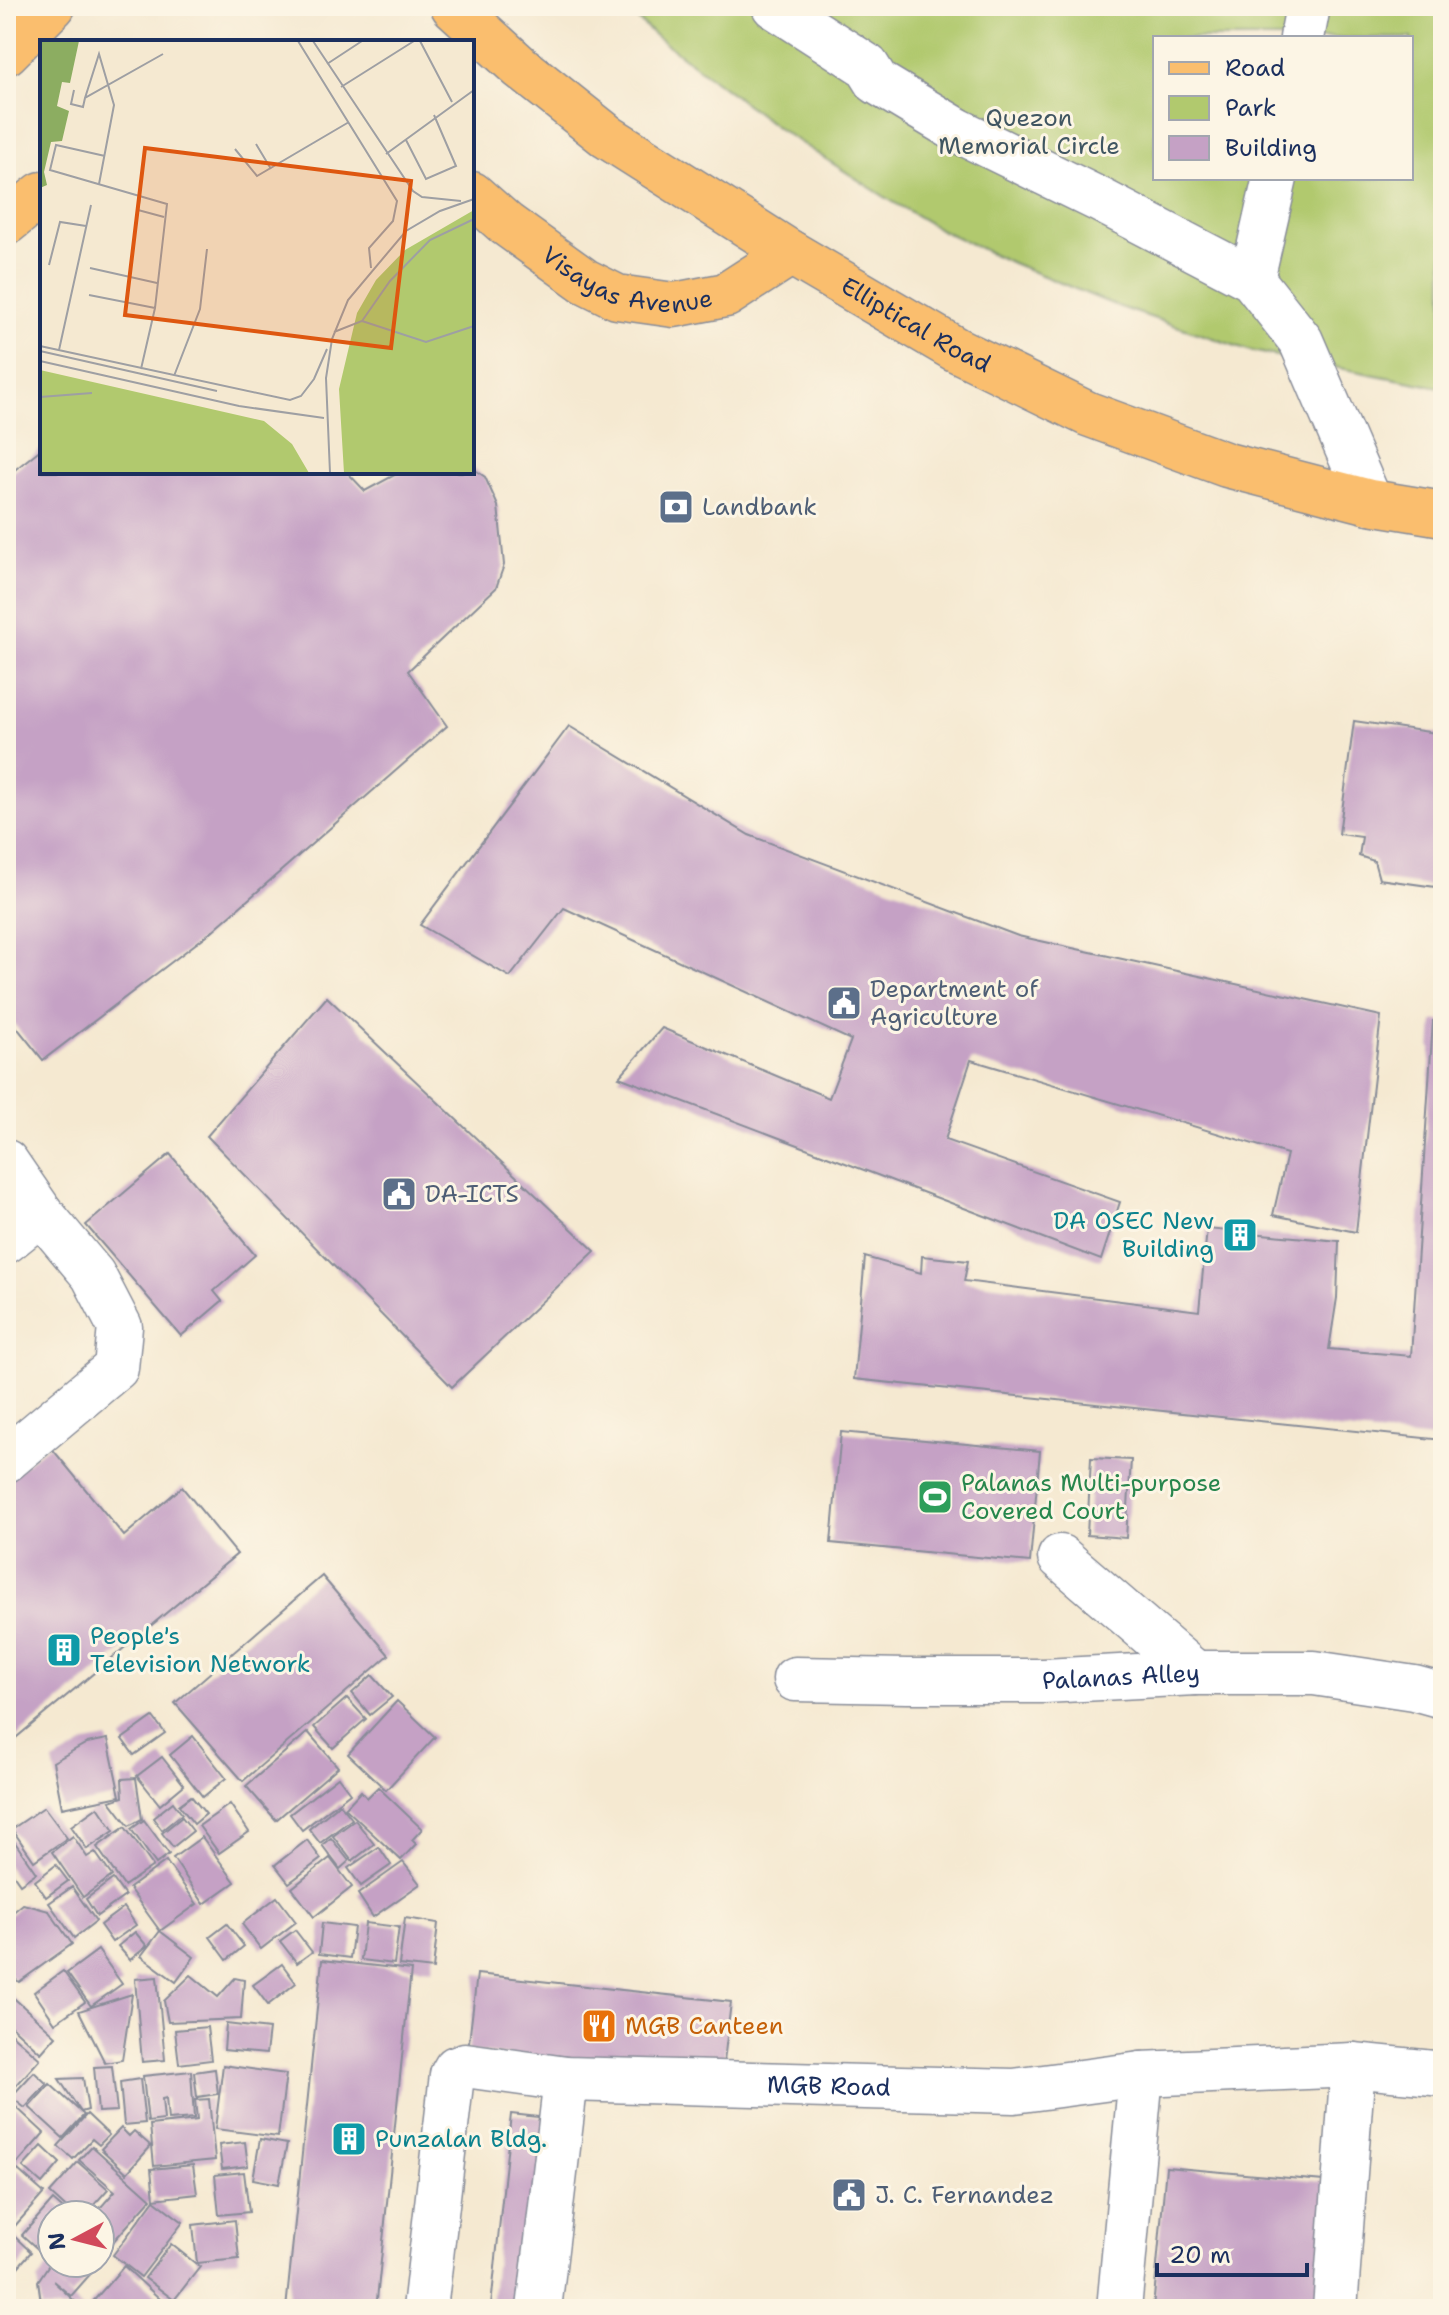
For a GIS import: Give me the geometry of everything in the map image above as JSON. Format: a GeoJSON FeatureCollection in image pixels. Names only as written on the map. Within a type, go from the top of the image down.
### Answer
{"type":"FeatureCollection","features":[{"type":"Feature","properties":{"kind":"main road"},"geometry":{"type":"LineString","coordinates":[[6,53],[53,6]]}},
{"type":"Feature","properties":{"kind":"main road","name":"Elliptical Road"},"geometry":{"type":"LineString","coordinates":[[453,6],[520,67],[608,137],[791,253],[955,349],[1088,414],[1227,465],[1370,502],[1440,514]]}},
{"type":"Feature","properties":{"kind":"main road"},"geometry":{"type":"LineString","coordinates":[[6,223],[40,196]]}},
{"type":"Feature","properties":{"kind":"main road","name":"Visayas Avenue"},"geometry":{"type":"LineString","coordinates":[[474,196],[506,224],[585,281],[617,297],[674,305],[726,295],[791,253]]}},
{"type":"Feature","properties":{"kind":"street"},"geometry":{"type":"LineString","coordinates":[[774,6],[867,66],[877,82],[957,130],[1252,279],[1301,341],[1370,502]]}},
{"type":"Feature","properties":{"kind":"street"},"geometry":{"type":"LineString","coordinates":[[1302,36],[1308,6]]}},
{"type":"Feature","properties":{"kind":"street"},"geometry":{"type":"LineString","coordinates":[[1252,279],[1275,180]]}},
{"type":"Feature","properties":{"kind":"street"},"geometry":{"type":"LineString","coordinates":[[6,1162],[41,1213],[93,1275],[120,1327],[116,1368],[6,1460]]}},
{"type":"Feature","properties":{"kind":"street"},"geometry":{"type":"LineString","coordinates":[[6,1241],[41,1213]]}},
{"type":"Feature","properties":{"kind":"street"},"geometry":{"type":"LineString","coordinates":[[1060,1557],[1195,1673]]}},
{"type":"Feature","properties":{"kind":"street","name":"Palanas Alley"},"geometry":{"type":"LineString","coordinates":[[795,1679],[1044,1681],[1195,1673],[1314,1673],[1414,1688],[1443,1696]]}},
{"type":"Feature","properties":{"kind":"street","name":"MGB Road"},"geometry":{"type":"LineString","coordinates":[[435,2308],[452,2075],[456,2068],[465,2065],[566,2079],[1014,2091],[1141,2074],[1353,2065],[1443,2074]]}},
{"type":"Feature","properties":{"kind":"street"},"geometry":{"type":"LineString","coordinates":[[1335,2309],[1353,2065]]}},
{"type":"Feature","properties":{"kind":"street"},"geometry":{"type":"LineString","coordinates":[[1119,2309],[1141,2074]]}},
{"type":"Feature","properties":{"kind":"street"},"geometry":{"type":"LineString","coordinates":[[539,2309],[566,2079]]}},
{"type":"Feature","properties":{"kind":"green space","name":"Quezon Memorial Circle"},"geometry":{"type":"Polygon","coordinates":[[[622,6],[1443,6],[1443,388],[1251,351],[1117,306],[941,230],[779,129],[657,37],[622,6]]]}},
{"type":"Feature","properties":{"kind":"building"},"geometry":{"type":"Polygon","coordinates":[[[40,450],[40,474],[349,474],[365,491],[396,474],[474,474],[474,469],[485,477],[498,506],[504,565],[496,588],[408,671],[447,726],[211,932],[43,1060],[6,1014],[6,477],[40,450]]]}},
{"type":"Feature","properties":{"kind":"building"},"geometry":{"type":"Polygon","coordinates":[[[1354,721],[1443,734],[1443,888],[1379,879],[1374,861],[1359,856],[1362,837],[1339,834],[1354,721]]]}},
{"type":"Feature","properties":{"kind":"building"},"geometry":{"type":"Polygon","coordinates":[[[569,726],[749,835],[1018,936],[1381,1016],[1356,1232],[1273,1215],[1287,1154],[971,1060],[945,1140],[1120,1202],[1101,1260],[619,1077],[662,1028],[829,1098],[851,1040],[564,908],[510,977],[420,925],[569,726]]]}},
{"type":"Feature","properties":{"kind":"building","name":"DA-ICTS"},"geometry":{"type":"Polygon","coordinates":[[[327,997],[595,1251],[452,1387],[207,1136],[327,997]]]}},
{"type":"Feature","properties":{"kind":"building","name":"DA OSEC New Building"},"geometry":{"type":"Polygon","coordinates":[[[1433,1021],[1443,1021],[1443,1440],[854,1379],[865,1257],[921,1273],[922,1256],[968,1261],[964,1281],[1199,1311],[1207,1229],[1339,1241],[1337,1298],[1329,1349],[1411,1356],[1433,1021]]]}},
{"type":"Feature","properties":{"kind":"building"},"geometry":{"type":"Polygon","coordinates":[[[170,1154],[255,1255],[214,1291],[222,1301],[181,1336],[86,1225],[170,1154]]]}},
{"type":"Feature","properties":{"kind":"building","name":"Palanas Multi-purpose Covered Court"},"geometry":{"type":"Polygon","coordinates":[[[841,1432],[1040,1451],[1030,1562],[831,1543],[841,1432]]]}},
{"type":"Feature","properties":{"kind":"building","name":"People's Television Network"},"geometry":{"type":"Polygon","coordinates":[[[49,1445],[124,1536],[182,1487],[237,1554],[6,1746],[6,1481],[49,1445]]]}},
{"type":"Feature","properties":{"kind":"building"},"geometry":{"type":"Polygon","coordinates":[[[1091,1458],[1131,1460],[1126,1538],[1087,1535],[1091,1458]]]}},
{"type":"Feature","properties":{"kind":"building"},"geometry":{"type":"Polygon","coordinates":[[[322,1576],[389,1655],[243,1781],[175,1703],[322,1576]]]}},
{"type":"Feature","properties":{"kind":"building"},"geometry":{"type":"Polygon","coordinates":[[[372,1675],[392,1697],[370,1715],[352,1693],[372,1675]]]}},
{"type":"Feature","properties":{"kind":"building"},"geometry":{"type":"Polygon","coordinates":[[[347,1698],[366,1719],[333,1748],[314,1727],[347,1698]]]}},
{"type":"Feature","properties":{"kind":"building"},"geometry":{"type":"Polygon","coordinates":[[[397,1701],[435,1737],[386,1790],[348,1754],[397,1701]]]}},
{"type":"Feature","properties":{"kind":"building"},"geometry":{"type":"Polygon","coordinates":[[[153,1717],[165,1733],[134,1755],[122,1739],[153,1717]]]}},
{"type":"Feature","properties":{"kind":"building"},"geometry":{"type":"Polygon","coordinates":[[[308,1732],[338,1767],[276,1820],[246,1786],[308,1732]]]}},
{"type":"Feature","properties":{"kind":"building"},"geometry":{"type":"Polygon","coordinates":[[[193,1736],[226,1778],[203,1797],[170,1755],[193,1736]]]}},
{"type":"Feature","properties":{"kind":"building"},"geometry":{"type":"Polygon","coordinates":[[[108,1739],[120,1796],[62,1808],[53,1762],[87,1743],[108,1739]]]}},
{"type":"Feature","properties":{"kind":"building"},"geometry":{"type":"Polygon","coordinates":[[[162,1757],[184,1785],[160,1805],[137,1776],[162,1757]]]}},
{"type":"Feature","properties":{"kind":"building"},"geometry":{"type":"Polygon","coordinates":[[[338,1777],[350,1793],[302,1830],[290,1814],[338,1777]]]}},
{"type":"Feature","properties":{"kind":"building"},"geometry":{"type":"Polygon","coordinates":[[[136,1778],[142,1819],[129,1826],[110,1801],[123,1797],[122,1779],[136,1778]]]}},
{"type":"Feature","properties":{"kind":"building"},"geometry":{"type":"Polygon","coordinates":[[[378,1787],[422,1829],[412,1840],[416,1844],[401,1860],[345,1808],[361,1791],[367,1798],[378,1787]]]}},
{"type":"Feature","properties":{"kind":"building"},"geometry":{"type":"Polygon","coordinates":[[[191,1796],[206,1814],[194,1824],[179,1805],[191,1796]]]}},
{"type":"Feature","properties":{"kind":"building"},"geometry":{"type":"Polygon","coordinates":[[[173,1802],[182,1814],[162,1830],[153,1818],[173,1802]]]}},
{"type":"Feature","properties":{"kind":"building"},"geometry":{"type":"Polygon","coordinates":[[[230,1804],[249,1832],[219,1853],[199,1826],[230,1804]]]}},
{"type":"Feature","properties":{"kind":"building"},"geometry":{"type":"Polygon","coordinates":[[[340,1804],[352,1819],[320,1843],[309,1829],[340,1804]]]}},
{"type":"Feature","properties":{"kind":"building"},"geometry":{"type":"Polygon","coordinates":[[[44,1807],[67,1838],[34,1861],[12,1829],[44,1807]]]}},
{"type":"Feature","properties":{"kind":"building"},"geometry":{"type":"Polygon","coordinates":[[[98,1807],[114,1831],[87,1849],[71,1826],[98,1807]]]}},
{"type":"Feature","properties":{"kind":"building"},"geometry":{"type":"Polygon","coordinates":[[[182,1817],[193,1831],[173,1847],[162,1833],[182,1817]]]}},
{"type":"Feature","properties":{"kind":"building"},"geometry":{"type":"Polygon","coordinates":[[[144,1820],[169,1854],[156,1864],[131,1829],[144,1820]]]}},
{"type":"Feature","properties":{"kind":"building"},"geometry":{"type":"Polygon","coordinates":[[[355,1820],[374,1844],[352,1861],[333,1836],[355,1820]]]}},
{"type":"Feature","properties":{"kind":"building"},"geometry":{"type":"Polygon","coordinates":[[[125,1827],[153,1866],[124,1886],[97,1847],[125,1827]]]}},
{"type":"Feature","properties":{"kind":"building"},"geometry":{"type":"Polygon","coordinates":[[[73,1836],[87,1857],[95,1852],[112,1876],[83,1897],[52,1852],[73,1836]]]}},
{"type":"Feature","properties":{"kind":"building"},"geometry":{"type":"Polygon","coordinates":[[[202,1837],[235,1882],[204,1904],[173,1858],[202,1837]]]}},
{"type":"Feature","properties":{"kind":"building"},"geometry":{"type":"Polygon","coordinates":[[[12,1838],[36,1873],[20,1884],[6,1864],[6,1843],[12,1838]]]}},
{"type":"Feature","properties":{"kind":"building"},"geometry":{"type":"Polygon","coordinates":[[[331,1838],[349,1861],[340,1869],[322,1845],[331,1838]]]}},
{"type":"Feature","properties":{"kind":"building"},"geometry":{"type":"Polygon","coordinates":[[[307,1840],[321,1859],[289,1883],[275,1865],[307,1840]]]}},
{"type":"Feature","properties":{"kind":"building"},"geometry":{"type":"Polygon","coordinates":[[[379,1847],[391,1865],[361,1886],[348,1868],[379,1847]]]}},
{"type":"Feature","properties":{"kind":"building"},"geometry":{"type":"Polygon","coordinates":[[[330,1858],[352,1887],[314,1917],[292,1888],[330,1858]]]}},
{"type":"Feature","properties":{"kind":"building"},"geometry":{"type":"Polygon","coordinates":[[[166,1861],[197,1904],[160,1931],[129,1888],[166,1861]]]}},
{"type":"Feature","properties":{"kind":"building"},"geometry":{"type":"Polygon","coordinates":[[[403,1862],[420,1884],[373,1917],[358,1894],[403,1862]]]}},
{"type":"Feature","properties":{"kind":"building"},"geometry":{"type":"Polygon","coordinates":[[[56,1865],[68,1881],[46,1897],[35,1881],[56,1865]]]}},
{"type":"Feature","properties":{"kind":"building"},"geometry":{"type":"Polygon","coordinates":[[[113,1879],[125,1896],[97,1916],[86,1899],[113,1879]]]}},
{"type":"Feature","properties":{"kind":"building"},"geometry":{"type":"Polygon","coordinates":[[[72,1887],[96,1921],[74,1938],[49,1903],[72,1887]]]}},
{"type":"Feature","properties":{"kind":"building"},"geometry":{"type":"Polygon","coordinates":[[[277,1897],[296,1922],[261,1949],[242,1924],[277,1897]]]}},
{"type":"Feature","properties":{"kind":"building"},"geometry":{"type":"Polygon","coordinates":[[[23,1904],[49,1911],[72,1944],[19,1982],[6,1972],[6,1918],[23,1904]]]}},
{"type":"Feature","properties":{"kind":"building"},"geometry":{"type":"Polygon","coordinates":[[[124,1907],[136,1925],[112,1942],[100,1925],[124,1907]]]}},
{"type":"Feature","properties":{"kind":"building"},"geometry":{"type":"Polygon","coordinates":[[[405,1918],[438,1923],[433,1969],[399,1965],[405,1918]]]}},
{"type":"Feature","properties":{"kind":"building"},"geometry":{"type":"Polygon","coordinates":[[[322,1923],[354,1927],[350,1958],[319,1954],[322,1923]]]}},
{"type":"Feature","properties":{"kind":"building"},"geometry":{"type":"Polygon","coordinates":[[[365,1923],[399,1927],[394,1964],[361,1960],[365,1923]]]}},
{"type":"Feature","properties":{"kind":"building"},"geometry":{"type":"Polygon","coordinates":[[[227,1924],[244,1946],[227,1960],[210,1937],[227,1924]]]}},
{"type":"Feature","properties":{"kind":"building"},"geometry":{"type":"Polygon","coordinates":[[[295,1930],[312,1952],[297,1963],[280,1941],[295,1930]]]}},
{"type":"Feature","properties":{"kind":"building"},"geometry":{"type":"Polygon","coordinates":[[[160,1931],[194,1957],[176,1982],[141,1956],[160,1931]]]}},
{"type":"Feature","properties":{"kind":"building"},"geometry":{"type":"Polygon","coordinates":[[[135,1932],[147,1946],[130,1960],[118,1946],[135,1932]]]}},
{"type":"Feature","properties":{"kind":"building"},"geometry":{"type":"Polygon","coordinates":[[[98,1950],[122,1984],[91,2006],[67,1973],[98,1950]]]}},
{"type":"Feature","properties":{"kind":"building","name":"Punzalan Bldg."},"geometry":{"type":"Polygon","coordinates":[[[322,1960],[411,1970],[376,2309],[286,2309],[322,1960]]]}},
{"type":"Feature","properties":{"kind":"building"},"geometry":{"type":"Polygon","coordinates":[[[282,1964],[296,1983],[268,2005],[253,1985],[282,1964]]]}},
{"type":"Feature","properties":{"kind":"building"},"geometry":{"type":"Polygon","coordinates":[[[63,1971],[85,2002],[55,2023],[34,1992],[63,1971]]]}},
{"type":"Feature","properties":{"kind":"building","name":"MGB Canteen"},"geometry":{"type":"Polygon","coordinates":[[[477,1974],[731,2002],[722,2079],[468,2051],[477,1974]]]}},
{"type":"Feature","properties":{"kind":"building"},"geometry":{"type":"Polygon","coordinates":[[[191,1975],[218,1997],[235,1978],[244,1980],[241,2019],[168,2022],[164,2001],[191,1975]]]}},
{"type":"Feature","properties":{"kind":"building"},"geometry":{"type":"Polygon","coordinates":[[[157,1977],[165,2060],[142,2062],[135,1979],[157,1977]]]}},
{"type":"Feature","properties":{"kind":"building"},"geometry":{"type":"Polygon","coordinates":[[[6,1991],[56,2036],[41,2053],[6,2021],[6,1991]]]}},
{"type":"Feature","properties":{"kind":"building"},"geometry":{"type":"Polygon","coordinates":[[[132,1994],[122,2060],[105,2063],[79,2011],[132,1994]]]}},
{"type":"Feature","properties":{"kind":"building"},"geometry":{"type":"Polygon","coordinates":[[[226,2024],[269,2029],[266,2054],[224,2050],[226,2024]]]}},
{"type":"Feature","properties":{"kind":"building"},"geometry":{"type":"Polygon","coordinates":[[[207,2027],[211,2060],[179,2064],[175,2030],[207,2027]]]}},
{"type":"Feature","properties":{"kind":"building"},"geometry":{"type":"Polygon","coordinates":[[[6,2029],[40,2059],[6,2097],[6,2029]]]}},
{"type":"Feature","properties":{"kind":"building"},"geometry":{"type":"Polygon","coordinates":[[[223,2065],[286,2074],[278,2137],[215,2129],[223,2065]]]}},
{"type":"Feature","properties":{"kind":"building"},"geometry":{"type":"Polygon","coordinates":[[[112,2066],[117,2111],[98,2112],[94,2067],[112,2066]]]}},
{"type":"Feature","properties":{"kind":"building"},"geometry":{"type":"Polygon","coordinates":[[[215,2069],[218,2094],[197,2097],[194,2072],[215,2069]]]}},
{"type":"Feature","properties":{"kind":"building"},"geometry":{"type":"Polygon","coordinates":[[[191,2071],[194,2118],[168,2120],[166,2098],[162,2099],[164,2120],[148,2122],[143,2076],[191,2071]]]}},
{"type":"Feature","properties":{"kind":"building"},"geometry":{"type":"Polygon","coordinates":[[[34,2072],[47,2084],[25,2108],[11,2097],[34,2072]]]}},
{"type":"Feature","properties":{"kind":"building"},"geometry":{"type":"Polygon","coordinates":[[[83,2078],[88,2110],[81,2112],[59,2079],[83,2078]]]}},
{"type":"Feature","properties":{"kind":"building"},"geometry":{"type":"Polygon","coordinates":[[[140,2079],[145,2123],[124,2125],[120,2082],[140,2079]]]}},
{"type":"Feature","properties":{"kind":"building"},"geometry":{"type":"Polygon","coordinates":[[[50,2084],[84,2115],[63,2138],[29,2107],[50,2084]]]}},
{"type":"Feature","properties":{"kind":"building"},"geometry":{"type":"Polygon","coordinates":[[[209,2099],[215,2160],[154,2166],[150,2125],[197,2120],[195,2100],[209,2099]]]}},
{"type":"Feature","properties":{"kind":"building"},"geometry":{"type":"Polygon","coordinates":[[[14,2105],[44,2133],[16,2165],[6,2155],[6,2114],[14,2105]]]}},
{"type":"Feature","properties":{"kind":"building"},"geometry":{"type":"Polygon","coordinates":[[[87,2114],[109,2135],[99,2145],[92,2139],[73,2159],[58,2146],[87,2114]]]}},
{"type":"Feature","properties":{"kind":"building"},"geometry":{"type":"Polygon","coordinates":[[[511,2114],[556,2119],[536,2309],[491,2306],[511,2114]]]}},
{"type":"Feature","properties":{"kind":"building"},"geometry":{"type":"Polygon","coordinates":[[[121,2128],[129,2136],[134,2131],[151,2146],[127,2173],[101,2149],[121,2128]]]}},
{"type":"Feature","properties":{"kind":"building"},"geometry":{"type":"Polygon","coordinates":[[[260,2139],[287,2144],[279,2184],[253,2179],[260,2139]]]}},
{"type":"Feature","properties":{"kind":"building"},"geometry":{"type":"Polygon","coordinates":[[[245,2142],[248,2166],[222,2169],[219,2145],[245,2142]]]}},
{"type":"Feature","properties":{"kind":"building"},"geometry":{"type":"Polygon","coordinates":[[[42,2146],[60,2163],[42,2184],[23,2167],[42,2146]]]}},
{"type":"Feature","properties":{"kind":"building"},"geometry":{"type":"Polygon","coordinates":[[[92,2146],[151,2199],[116,2238],[116,2199],[108,2199],[115,2191],[79,2160],[92,2146]]]}},
{"type":"Feature","properties":{"kind":"building"},"geometry":{"type":"Polygon","coordinates":[[[78,2162],[108,2189],[99,2199],[57,2199],[50,2193],[78,2162]]]}},
{"type":"Feature","properties":{"kind":"building"},"geometry":{"type":"Polygon","coordinates":[[[193,2165],[197,2194],[154,2199],[151,2169],[193,2165]]]}},
{"type":"Feature","properties":{"kind":"building"},"geometry":{"type":"Polygon","coordinates":[[[1166,2167],[1335,2182],[1324,2309],[1153,2309],[1166,2167]]]}},
{"type":"Feature","properties":{"kind":"building"},"geometry":{"type":"Polygon","coordinates":[[[18,2170],[44,2193],[6,2236],[6,2183],[18,2170]]]}},
{"type":"Feature","properties":{"kind":"building"},"geometry":{"type":"Polygon","coordinates":[[[244,2172],[249,2212],[219,2215],[215,2175],[244,2172]]]}},
{"type":"Feature","properties":{"kind":"building"},"geometry":{"type":"Polygon","coordinates":[[[154,2200],[183,2222],[141,2277],[116,2257],[116,2251],[154,2200]]]}},
{"type":"Feature","properties":{"kind":"building"},"geometry":{"type":"Polygon","coordinates":[[[36,2219],[36,2248],[22,2235],[36,2219]]]}},
{"type":"Feature","properties":{"kind":"building"},"geometry":{"type":"Polygon","coordinates":[[[235,2220],[239,2259],[197,2263],[193,2225],[235,2220]]]}},
{"type":"Feature","properties":{"kind":"building"},"geometry":{"type":"Polygon","coordinates":[[[14,2236],[31,2252],[6,2281],[6,2245],[14,2236]]]}},
{"type":"Feature","properties":{"kind":"building"},"geometry":{"type":"Polygon","coordinates":[[[171,2244],[200,2267],[174,2300],[145,2278],[171,2244]]]}},
{"type":"Feature","properties":{"kind":"building"},"geometry":{"type":"Polygon","coordinates":[[[124,2266],[171,2309],[92,2309],[89,2306],[116,2279],[124,2266]]]}},
{"type":"Feature","properties":{"kind":"building"},"geometry":{"type":"Polygon","coordinates":[[[86,2279],[71,2296],[53,2281],[83,2309],[42,2309],[38,2281],[86,2279]]]}},
{"type":"Feature","properties":{"kind":"place","name":"Landbank"},"geometry":{"type":"Point","coordinates":[676,507]}},
{"type":"Feature","properties":{"kind":"place","name":"Department of Agriculture"},"geometry":{"type":"Point","coordinates":[844,1003]}},
{"type":"Feature","properties":{"kind":"place","name":"DA-ICTS"},"geometry":{"type":"Point","coordinates":[399,1194]}},
{"type":"Feature","properties":{"kind":"place","name":"DA OSEC New Building"},"geometry":{"type":"Point","coordinates":[1240,1235]}},
{"type":"Feature","properties":{"kind":"place","name":"Palanas Multi-purpose Covered Court"},"geometry":{"type":"Point","coordinates":[935,1497]}},
{"type":"Feature","properties":{"kind":"place","name":"People's Television Network"},"geometry":{"type":"Point","coordinates":[64,1650]}},
{"type":"Feature","properties":{"kind":"place","name":"MGB Canteen"},"geometry":{"type":"Point","coordinates":[599,2026]}},
{"type":"Feature","properties":{"kind":"place","name":"Punzalan Bldg."},"geometry":{"type":"Point","coordinates":[349,2139]}},
{"type":"Feature","properties":{"kind":"place","name":"J. C. Fernandez"},"geometry":{"type":"Point","coordinates":[849,2195]}}]}
